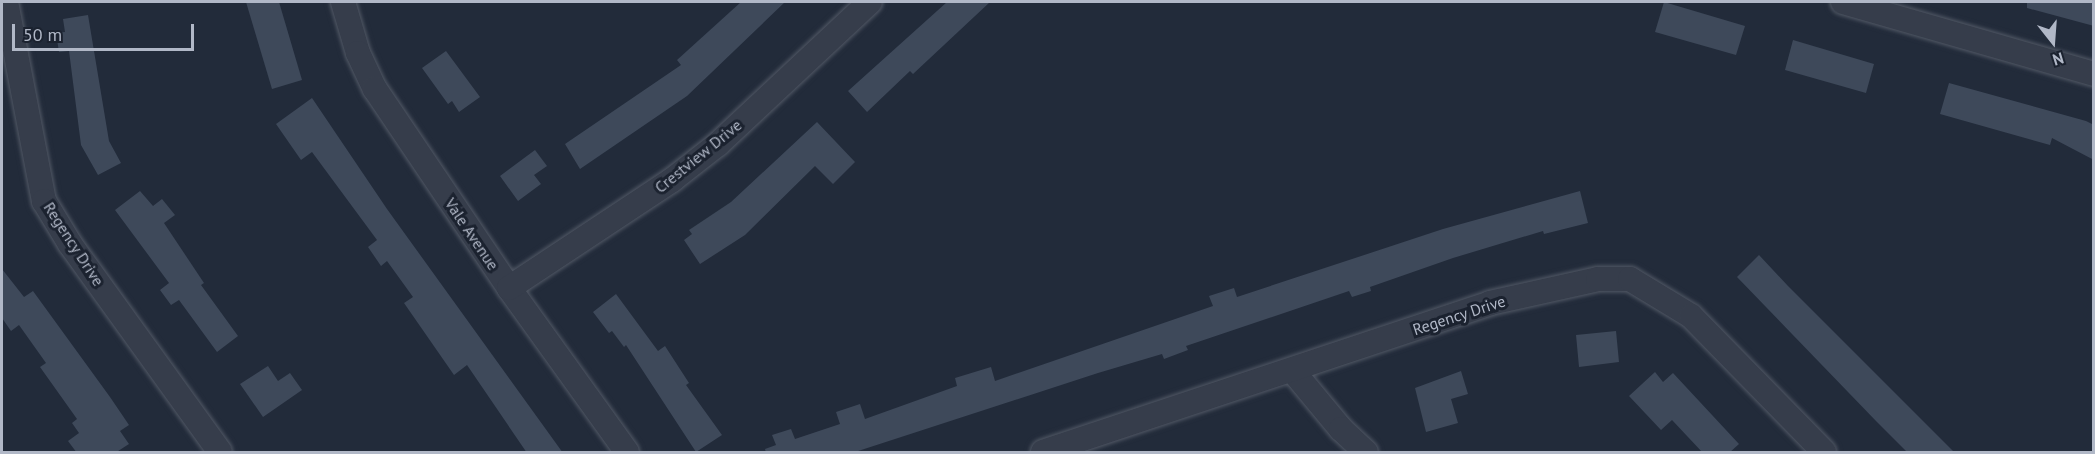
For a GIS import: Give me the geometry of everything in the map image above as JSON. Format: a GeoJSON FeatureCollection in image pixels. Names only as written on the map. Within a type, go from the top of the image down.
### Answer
{"type":"FeatureCollection","features":[{"type":"Feature","properties":{"kind":"street","name":"Regency Drive"},"geometry":{"type":"LineString","coordinates":[[6,2],[44,201],[70,244],[220,453]]}},
{"type":"Feature","properties":{"kind":"street","name":"Vale Avenue"},"geometry":{"type":"LineString","coordinates":[[343,2],[358,53],[375,89],[509,288],[627,453]]}},
{"type":"Feature","properties":{"kind":"street","name":"Crestview Drive"},"geometry":{"type":"LineString","coordinates":[[509,288],[672,180],[718,144],[870,2]]}},
{"type":"Feature","properties":{"kind":"street"},"geometry":{"type":"LineString","coordinates":[[1853,3],[2094,74]]}},
{"type":"Feature","properties":{"kind":"street","name":"Regency Drive"},"geometry":{"type":"LineString","coordinates":[[1043,453],[1490,303],[1598,279],[1630,279],[1691,316],[1824,453]]}},
{"type":"Feature","properties":{"kind":"street"},"geometry":{"type":"LineString","coordinates":[[1292,370],[1341,429],[1366,453]]}},
{"type":"Feature","properties":{"kind":"building"},"geometry":{"type":"Polygon","coordinates":[[[246,2],[279,2],[302,80],[272,89],[246,2]]]}},
{"type":"Feature","properties":{"kind":"building"},"geometry":{"type":"Polygon","coordinates":[[[741,2],[785,2],[687,96],[580,169],[565,144],[681,65],[677,60],[741,2]]]}},
{"type":"Feature","properties":{"kind":"building"},"geometry":{"type":"Polygon","coordinates":[[[947,2],[990,2],[913,74],[910,71],[867,112],[848,91],[947,2]]]}},
{"type":"Feature","properties":{"kind":"building"},"geometry":{"type":"Polygon","coordinates":[[[1664,2],[1745,26],[1736,55],[1655,32],[1664,2]]]}},
{"type":"Feature","properties":{"kind":"building"},"geometry":{"type":"Polygon","coordinates":[[[2027,2],[2094,2],[2094,26],[2027,8],[2027,2]]]}},
{"type":"Feature","properties":{"kind":"building"},"geometry":{"type":"Polygon","coordinates":[[[88,15],[109,141],[121,163],[98,175],[81,145],[69,51],[59,52],[56,33],[65,32],[63,19],[88,15]]]}},
{"type":"Feature","properties":{"kind":"building"},"geometry":{"type":"Polygon","coordinates":[[[1793,40],[1874,64],[1866,93],[1785,70],[1793,40]]]}},
{"type":"Feature","properties":{"kind":"building"},"geometry":{"type":"Polygon","coordinates":[[[446,51],[480,97],[459,112],[452,101],[448,104],[422,68],[446,51]]]}},
{"type":"Feature","properties":{"kind":"building"},"geometry":{"type":"Polygon","coordinates":[[[1949,83],[2094,125],[2094,160],[2052,138],[2050,145],[1940,114],[1949,83]]]}},
{"type":"Feature","properties":{"kind":"building"},"geometry":{"type":"Polygon","coordinates":[[[312,98],[387,209],[563,453],[527,453],[467,365],[454,375],[404,303],[413,297],[387,261],[381,266],[368,247],[377,240],[312,152],[301,160],[276,124],[312,98]]]}},
{"type":"Feature","properties":{"kind":"building"},"geometry":{"type":"Polygon","coordinates":[[[817,122],[855,162],[833,184],[815,166],[745,235],[700,264],[684,240],[692,234],[689,230],[731,202],[817,122]]]}},
{"type":"Feature","properties":{"kind":"building"},"geometry":{"type":"Polygon","coordinates":[[[535,150],[547,166],[534,175],[541,184],[518,201],[500,176],[535,150]]]}},
{"type":"Feature","properties":{"kind":"building"},"geometry":{"type":"Polygon","coordinates":[[[140,191],[153,206],[162,199],[175,215],[164,223],[204,283],[201,285],[238,336],[217,352],[179,300],[171,305],[160,290],[169,283],[115,210],[140,191]]]}},
{"type":"Feature","properties":{"kind":"building"},"geometry":{"type":"Polygon","coordinates":[[[1580,191],[1588,223],[1544,234],[1543,231],[1453,258],[1370,287],[1371,291],[1352,297],[1349,291],[1186,346],[1188,350],[1164,359],[1162,354],[1098,373],[852,453],[766,453],[765,449],[776,445],[772,435],[791,429],[795,439],[840,424],[836,412],[860,404],[865,419],[957,386],[955,378],[991,367],[995,381],[1213,306],[1209,296],[1234,288],[1237,297],[1443,229],[1580,191]]]}},
{"type":"Feature","properties":{"kind":"building"},"geometry":{"type":"Polygon","coordinates":[[[1759,255],[1955,453],[1908,453],[1876,421],[1737,277],[1759,255]]]}},
{"type":"Feature","properties":{"kind":"building"},"geometry":{"type":"Polygon","coordinates":[[[2,269],[24,297],[33,291],[110,397],[129,425],[120,431],[129,444],[115,453],[77,453],[68,441],[79,433],[72,423],[77,419],[40,367],[46,363],[19,325],[11,331],[2,318],[2,269]]]}},
{"type":"Feature","properties":{"kind":"building"},"geometry":{"type":"Polygon","coordinates":[[[616,294],[658,351],[665,346],[689,383],[686,385],[722,435],[696,452],[626,345],[624,347],[612,331],[609,333],[593,312],[616,294]]]}},
{"type":"Feature","properties":{"kind":"building"},"geometry":{"type":"Polygon","coordinates":[[[1616,331],[1619,362],[1579,367],[1576,335],[1616,331]]]}},
{"type":"Feature","properties":{"kind":"building"},"geometry":{"type":"Polygon","coordinates":[[[268,366],[278,381],[290,373],[302,390],[263,417],[240,384],[268,366]]]}},
{"type":"Feature","properties":{"kind":"building"},"geometry":{"type":"Polygon","coordinates":[[[1461,371],[1468,394],[1451,399],[1458,423],[1426,432],[1415,388],[1461,371]]]}},
{"type":"Feature","properties":{"kind":"building"},"geometry":{"type":"Polygon","coordinates":[[[1655,372],[1663,382],[1673,373],[1739,444],[1729,453],[1703,453],[1672,420],[1661,430],[1629,396],[1655,372]]]}}]}
